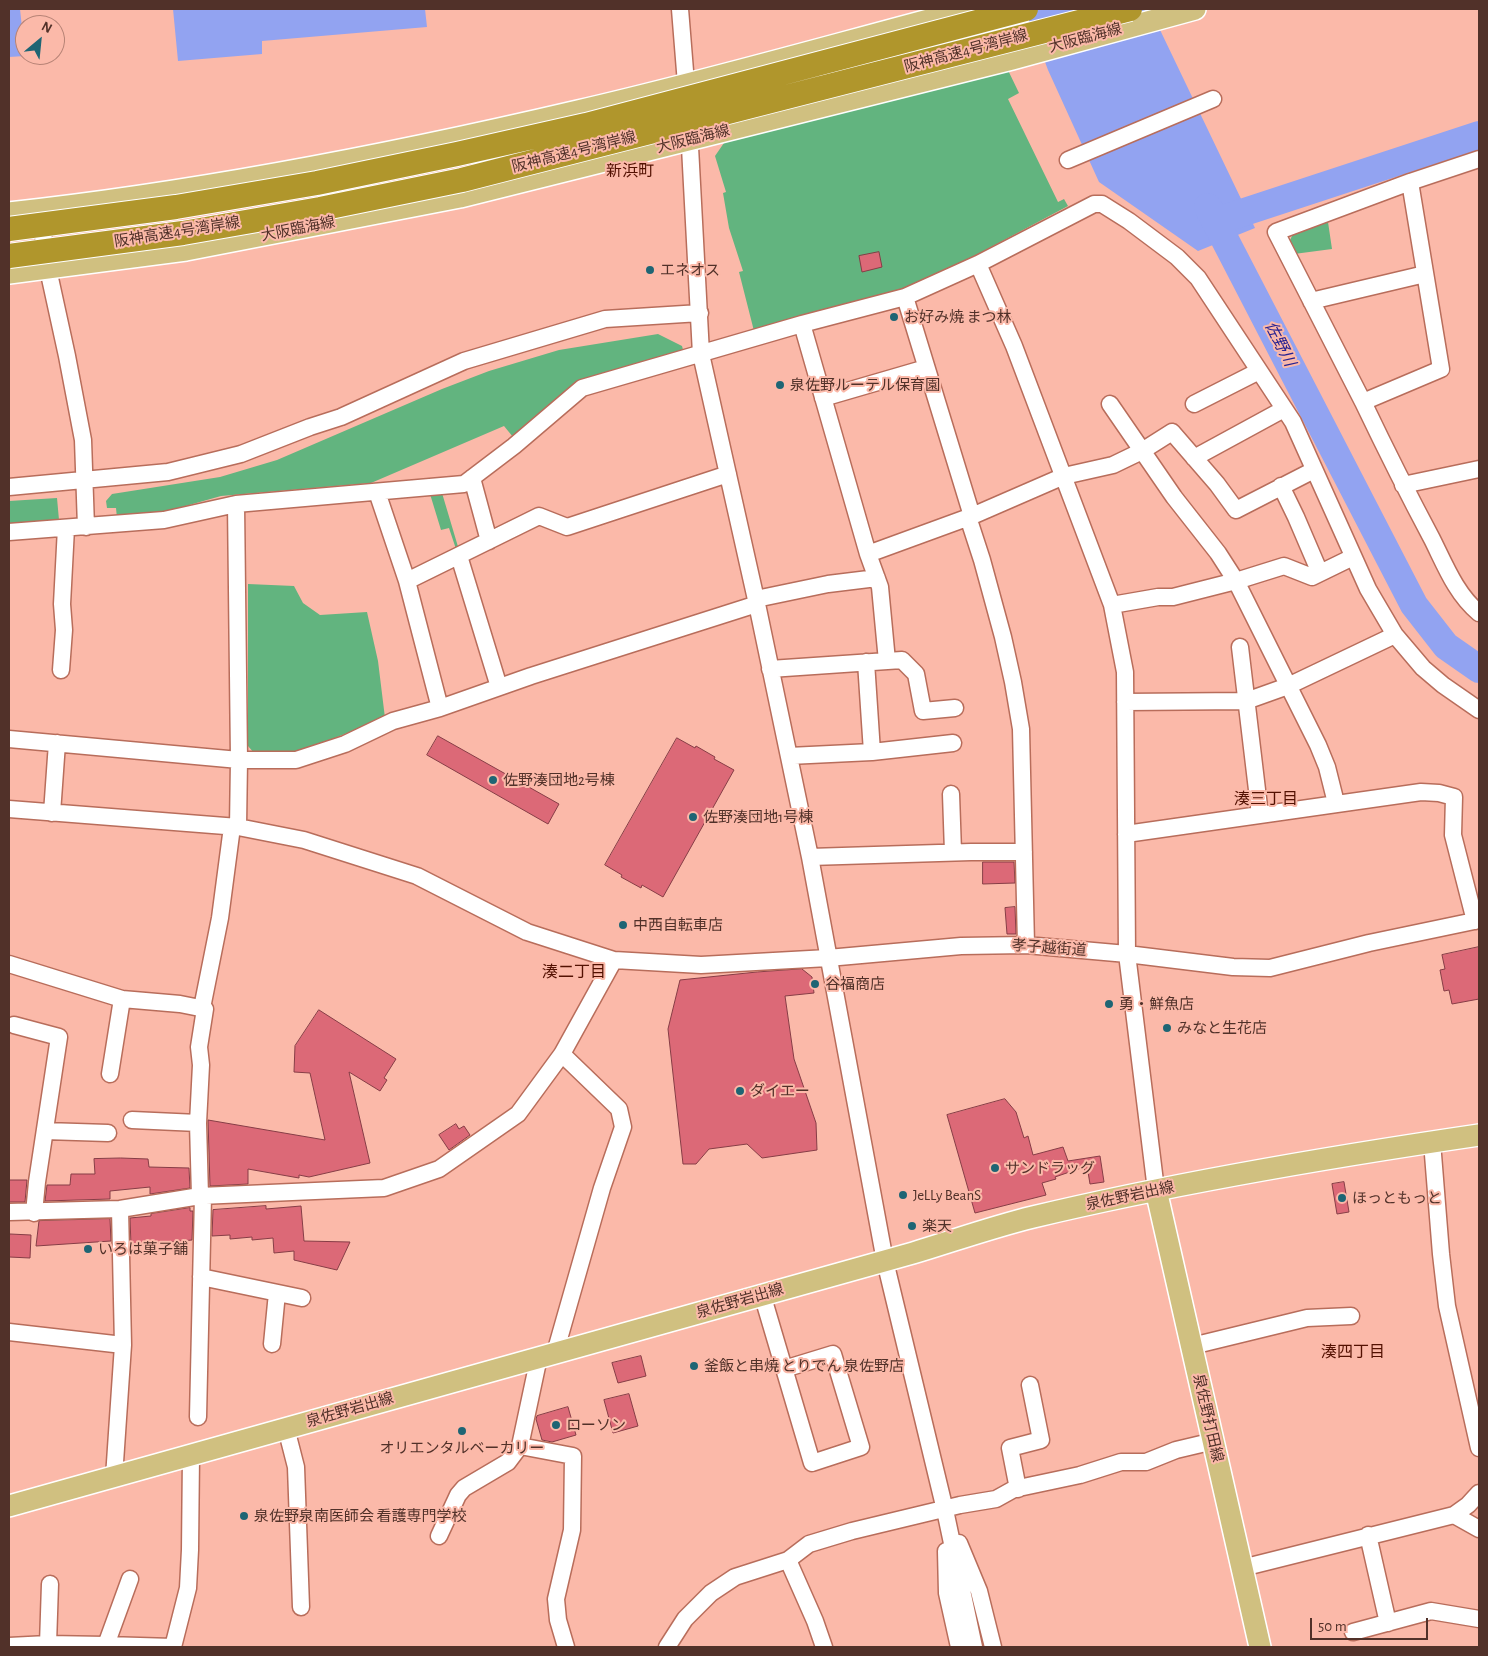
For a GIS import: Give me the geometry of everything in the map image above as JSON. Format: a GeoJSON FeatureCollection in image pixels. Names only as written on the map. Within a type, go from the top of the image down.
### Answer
{"type":"FeatureCollection","features":[{"type":"Feature","properties":{"kind":"highway","name":"阪神高速4号湾岸線"},"geometry":{"type":"LineString","coordinates":[[9,229],[186,205],[316,183],[466,152],[586,125],[1026,9]]}},
{"type":"Feature","properties":{"kind":"highway","name":"阪神高速4号湾岸線"},"geometry":{"type":"LineString","coordinates":[[9,256],[183,233],[320,209],[462,180],[1130,9]]}},
{"type":"Feature","properties":{"kind":"main road"},"geometry":{"type":"LineString","coordinates":[[9,213],[179,191],[312,168],[580,111],[970,9]]}},
{"type":"Feature","properties":{"kind":"main road","name":"大阪臨海線"},"geometry":{"type":"LineString","coordinates":[[9,273],[186,250],[451,199],[1012,59],[1194,9]]}},
{"type":"Feature","properties":{"kind":"main road","name":"泉佐野岩出線"},"geometry":{"type":"LineString","coordinates":[[9,1506],[1030,1218],[1266,1168],[1479,1135]]}},
{"type":"Feature","properties":{"kind":"main road","name":"泉佐野打田線"},"geometry":{"type":"LineString","coordinates":[[1156,1190],[1260,1647]]}},
{"type":"Feature","properties":{"kind":"street"},"geometry":{"type":"LineString","coordinates":[[680,9],[690,139],[702,354],[810,857],[886,1260],[945,1510],[974,1647]]}},
{"type":"Feature","properties":{"kind":"street"},"geometry":{"type":"LineString","coordinates":[[1068,160],[1213,99]]}},
{"type":"Feature","properties":{"kind":"street"},"geometry":{"type":"LineString","coordinates":[[1479,159],[1410,182],[1276,232],[1454,584],[1470,605],[1479,613]]}},
{"type":"Feature","properties":{"kind":"street"},"geometry":{"type":"LineString","coordinates":[[1363,402],[1441,369],[1410,182]]}},
{"type":"Feature","properties":{"kind":"street"},"geometry":{"type":"LineString","coordinates":[[9,532],[164,520],[236,504],[464,484],[514,446],[582,388],[802,324],[905,297],[978,264],[1089,206],[1102,204],[1177,257],[1198,278],[1293,422],[1368,589],[1395,635],[1423,668],[1443,685],[1479,710]]}},
{"type":"Feature","properties":{"kind":"street"},"geometry":{"type":"LineString","coordinates":[[40,209],[48,269],[83,440],[86,527]]}},
{"type":"Feature","properties":{"kind":"street"},"geometry":{"type":"LineString","coordinates":[[978,264],[1014,346],[1112,605],[1124,672],[1127,954],[1156,1190]]}},
{"type":"Feature","properties":{"kind":"street"},"geometry":{"type":"LineString","coordinates":[[1311,301],[1425,274]]}},
{"type":"Feature","properties":{"kind":"street"},"geometry":{"type":"LineString","coordinates":[[905,297],[982,560],[1017,703],[1021,729],[1026,945]]}},
{"type":"Feature","properties":{"kind":"street"},"geometry":{"type":"LineString","coordinates":[[9,486],[168,472],[241,454],[310,427],[341,418],[464,360],[606,319],[700,313]]}},
{"type":"Feature","properties":{"kind":"street"},"geometry":{"type":"LineString","coordinates":[[802,324],[868,554],[880,587],[887,661]]}},
{"type":"Feature","properties":{"kind":"street"},"geometry":{"type":"LineString","coordinates":[[823,398],[926,368]]}},
{"type":"Feature","properties":{"kind":"street"},"geometry":{"type":"LineString","coordinates":[[1194,404],[1259,371]]}},
{"type":"Feature","properties":{"kind":"street"},"geometry":{"type":"LineString","coordinates":[[1110,404],[1174,497],[1218,553],[1236,581],[1318,745],[1327,766],[1336,803]]}},
{"type":"Feature","properties":{"kind":"street"},"geometry":{"type":"LineString","coordinates":[[1194,458],[1284,409]]}},
{"type":"Feature","properties":{"kind":"street"},"geometry":{"type":"LineString","coordinates":[[868,554],[970,517],[1064,476],[1114,465],[1142,451],[1172,432],[1217,484],[1236,510],[1314,470]]}},
{"type":"Feature","properties":{"kind":"street"},"geometry":{"type":"LineString","coordinates":[[1403,485],[1479,469]]}},
{"type":"Feature","properties":{"kind":"street"},"geometry":{"type":"LineString","coordinates":[[407,581],[539,516],[567,527],[728,474]]}},
{"type":"Feature","properties":{"kind":"street"},"geometry":{"type":"LineString","coordinates":[[472,478],[489,541]]}},
{"type":"Feature","properties":{"kind":"street"},"geometry":{"type":"LineString","coordinates":[[1281,486],[1320,573]]}},
{"type":"Feature","properties":{"kind":"street"},"geometry":{"type":"LineString","coordinates":[[378,492],[407,581],[440,708]]}},
{"type":"Feature","properties":{"kind":"street"},"geometry":{"type":"LineString","coordinates":[[198,1417],[201,1276],[201,1196],[198,1124],[201,1065],[199,1047],[205,1009],[202,1008],[220,918],[235,827],[239,760],[236,504]]}},
{"type":"Feature","properties":{"kind":"street"},"geometry":{"type":"LineString","coordinates":[[61,670],[64,630],[62,604],[66,528]]}},
{"type":"Feature","properties":{"kind":"street"},"geometry":{"type":"LineString","coordinates":[[459,556],[499,687]]}},
{"type":"Feature","properties":{"kind":"street"},"geometry":{"type":"LineString","coordinates":[[1112,605],[1158,597],[1173,597],[1236,581],[1284,566],[1312,577],[1353,557]]}},
{"type":"Feature","properties":{"kind":"street"},"geometry":{"type":"LineString","coordinates":[[9,739],[239,760],[296,760],[345,744],[393,721],[440,708],[756,601],[828,584],[877,578]]}},
{"type":"Feature","properties":{"kind":"street"},"geometry":{"type":"LineString","coordinates":[[1125,702],[1246,701],[1288,686],[1395,635]]}},
{"type":"Feature","properties":{"kind":"street"},"geometry":{"type":"LineString","coordinates":[[1240,647],[1260,815]]}},
{"type":"Feature","properties":{"kind":"street"},"geometry":{"type":"LineString","coordinates":[[770,669],[902,660],[916,674],[923,711],[955,708]]}},
{"type":"Feature","properties":{"kind":"street"},"geometry":{"type":"LineString","coordinates":[[866,662],[872,752]]}},
{"type":"Feature","properties":{"kind":"street"},"geometry":{"type":"LineString","coordinates":[[52,814],[57,743]]}},
{"type":"Feature","properties":{"kind":"street"},"geometry":{"type":"LineString","coordinates":[[789,756],[872,752],[953,743]]}},
{"type":"Feature","properties":{"kind":"street"},"geometry":{"type":"LineString","coordinates":[[1126,834],[1336,803],[1421,792],[1439,793],[1454,797],[1453,835],[1477,921]]}},
{"type":"Feature","properties":{"kind":"street"},"geometry":{"type":"LineString","coordinates":[[951,794],[953,852]]}},
{"type":"Feature","properties":{"kind":"street","name":"孝子越街道"},"geometry":{"type":"LineString","coordinates":[[9,809],[52,814],[235,827],[304,840],[416,876],[527,932],[614,960],[701,965],[828,958],[961,946],[1026,945],[1127,954],[1233,967],[1270,968],[1477,921]]}},
{"type":"Feature","properties":{"kind":"street"},"geometry":{"type":"LineString","coordinates":[[810,857],[953,852],[1024,852]]}},
{"type":"Feature","properties":{"kind":"street"},"geometry":{"type":"LineString","coordinates":[[9,1212],[34,1213],[120,1209],[201,1196],[384,1188],[439,1169],[518,1114],[562,1054],[614,960]]}},
{"type":"Feature","properties":{"kind":"street"},"geometry":{"type":"LineString","coordinates":[[9,964],[122,999],[180,1004],[202,1008]]}},
{"type":"Feature","properties":{"kind":"street"},"geometry":{"type":"LineString","coordinates":[[110,1074],[122,999]]}},
{"type":"Feature","properties":{"kind":"street"},"geometry":{"type":"LineString","coordinates":[[14,1025],[59,1037],[34,1213]]}},
{"type":"Feature","properties":{"kind":"street"},"geometry":{"type":"LineString","coordinates":[[439,1536],[458,1495],[464,1488],[508,1462],[520,1446],[547,1355],[623,1127],[619,1109],[562,1054]]}},
{"type":"Feature","properties":{"kind":"street"},"geometry":{"type":"LineString","coordinates":[[132,1120],[198,1124]]}},
{"type":"Feature","properties":{"kind":"street"},"geometry":{"type":"LineString","coordinates":[[45,1130],[108,1134]]}},
{"type":"Feature","properties":{"kind":"street"},"geometry":{"type":"LineString","coordinates":[[1432,1142],[1447,1306],[1479,1448]]}},
{"type":"Feature","properties":{"kind":"street"},"geometry":{"type":"LineString","coordinates":[[114,1477],[123,1345],[120,1209]]}},
{"type":"Feature","properties":{"kind":"street"},"geometry":{"type":"LineString","coordinates":[[201,1276],[302,1298]]}},
{"type":"Feature","properties":{"kind":"street"},"geometry":{"type":"LineString","coordinates":[[272,1344],[276,1293]]}},
{"type":"Feature","properties":{"kind":"street"},"geometry":{"type":"LineString","coordinates":[[762,1294],[812,1463],[861,1447],[833,1354],[784,1368]]}},
{"type":"Feature","properties":{"kind":"street"},"geometry":{"type":"LineString","coordinates":[[1192,1346],[1307,1318],[1351,1316]]}},
{"type":"Feature","properties":{"kind":"street"},"geometry":{"type":"LineString","coordinates":[[9,1332],[123,1345]]}},
{"type":"Feature","properties":{"kind":"street"},"geometry":{"type":"LineString","coordinates":[[1018,1489],[1010,1448],[1041,1440],[1030,1385]]}},
{"type":"Feature","properties":{"kind":"street"},"geometry":{"type":"LineString","coordinates":[[286,1428],[296,1467],[301,1607]]}},
{"type":"Feature","properties":{"kind":"street"},"geometry":{"type":"LineString","coordinates":[[667,1647],[685,1619],[711,1593],[735,1577],[788,1560],[809,1544],[852,1531],[996,1499],[1018,1489],[1080,1475],[1121,1462],[1146,1462],[1176,1450],[1214,1441]]}},
{"type":"Feature","properties":{"kind":"street"},"geometry":{"type":"LineString","coordinates":[[520,1446],[573,1456],[572,1530],[556,1599],[558,1620],[566,1647]]}},
{"type":"Feature","properties":{"kind":"street"},"geometry":{"type":"LineString","coordinates":[[9,1646],[48,1644],[172,1647],[188,1588],[191,1456]]}},
{"type":"Feature","properties":{"kind":"street"},"geometry":{"type":"LineString","coordinates":[[1242,1568],[1454,1515],[1468,1505],[1479,1493]]}},
{"type":"Feature","properties":{"kind":"street"},"geometry":{"type":"LineString","coordinates":[[945,1510],[947,1593],[959,1647]]}},
{"type":"Feature","properties":{"kind":"street"},"geometry":{"type":"LineString","coordinates":[[945,1510],[980,1591],[993,1647]]}},
{"type":"Feature","properties":{"kind":"street"},"geometry":{"type":"LineString","coordinates":[[1454,1515],[1479,1529]]}},
{"type":"Feature","properties":{"kind":"street"},"geometry":{"type":"LineString","coordinates":[[1368,1535],[1388,1623]]}},
{"type":"Feature","properties":{"kind":"street"},"geometry":{"type":"LineString","coordinates":[[788,1560],[815,1621],[824,1647]]}},
{"type":"Feature","properties":{"kind":"street"},"geometry":{"type":"LineString","coordinates":[[106,1645],[130,1579]]}},
{"type":"Feature","properties":{"kind":"street"},"geometry":{"type":"LineString","coordinates":[[48,1644],[50,1584]]}},
{"type":"Feature","properties":{"kind":"street"},"geometry":{"type":"LineString","coordinates":[[1354,1632],[1431,1611],[1479,1619]]}},
{"type":"Feature","properties":{"kind":"green space"},"geometry":{"type":"Polygon","coordinates":[[[1006,66],[1019,93],[1008,99],[1058,202],[1064,199],[1068,206],[916,287],[754,331],[739,272],[743,271],[729,228],[723,193],[726,192],[715,156],[726,140],[1006,66]]]}},
{"type":"Feature","properties":{"kind":"green space"},"geometry":{"type":"Polygon","coordinates":[[[1328,222],[1332,249],[1294,254],[1288,244],[1293,234],[1328,222]]]}},
{"type":"Feature","properties":{"kind":"green space"},"geometry":{"type":"Polygon","coordinates":[[[658,334],[682,346],[684,353],[582,384],[513,437],[504,426],[371,483],[221,496],[168,511],[117,518],[116,508],[107,508],[106,501],[112,494],[220,477],[277,460],[442,389],[489,371],[559,350],[658,334]]]}},
{"type":"Feature","properties":{"kind":"green space"},"geometry":{"type":"Polygon","coordinates":[[[442,493],[459,550],[457,552],[449,528],[441,530],[430,494],[442,493]]]}},
{"type":"Feature","properties":{"kind":"green space"},"geometry":{"type":"Polygon","coordinates":[[[57,498],[59,520],[9,524],[9,501],[57,498]]]}},
{"type":"Feature","properties":{"kind":"green space"},"geometry":{"type":"Polygon","coordinates":[[[248,584],[294,586],[303,603],[320,615],[367,612],[378,661],[385,718],[302,751],[254,753],[248,746],[248,584]]]}},
{"type":"Feature","properties":{"kind":"water"},"geometry":{"type":"Polygon","coordinates":[[[9,9],[20,9],[21,15],[15,15],[15,57],[9,57],[9,9]]]}},
{"type":"Feature","properties":{"kind":"water"},"geometry":{"type":"Polygon","coordinates":[[[173,9],[425,9],[427,27],[262,41],[262,54],[178,61],[173,9]]]}},
{"type":"Feature","properties":{"kind":"water"},"geometry":{"type":"Polygon","coordinates":[[[998,9],[1150,9],[1255,228],[1198,251],[1099,182],[1048,70],[1032,27],[998,9]]]}},
{"type":"Feature","properties":{"kind":"building"},"geometry":{"type":"Polygon","coordinates":[[[879,252],[882,267],[862,272],[859,256],[879,252]]]}},
{"type":"Feature","properties":{"kind":"building","name":"佐野湊団地2号棟"},"geometry":{"type":"Polygon","coordinates":[[[438,736],[559,804],[548,824],[427,755],[438,736]]]}},
{"type":"Feature","properties":{"kind":"building","name":"佐野湊団地1号棟"},"geometry":{"type":"Polygon","coordinates":[[[677,738],[695,748],[696,746],[734,770],[663,897],[642,885],[641,888],[621,877],[622,875],[605,865],[677,738]]]}},
{"type":"Feature","properties":{"kind":"building"},"geometry":{"type":"Polygon","coordinates":[[[983,862],[1014,862],[1015,883],[983,884],[983,862]]]}},
{"type":"Feature","properties":{"kind":"building"},"geometry":{"type":"Polygon","coordinates":[[[1015,907],[1016,934],[1007,934],[1005,908],[1015,907]]]}},
{"type":"Feature","properties":{"kind":"building"},"geometry":{"type":"Polygon","coordinates":[[[1479,947],[1479,999],[1452,1004],[1449,990],[1444,991],[1440,970],[1445,969],[1442,955],[1479,947]]]}},
{"type":"Feature","properties":{"kind":"building","name":"ダイエー"},"geometry":{"type":"Polygon","coordinates":[[[802,969],[812,977],[814,993],[785,996],[794,1059],[816,1123],[817,1150],[762,1158],[747,1144],[709,1149],[696,1164],[683,1164],[668,1029],[680,980],[802,969]]]}},
{"type":"Feature","properties":{"kind":"building"},"geometry":{"type":"Polygon","coordinates":[[[319,1010],[396,1059],[384,1078],[387,1080],[380,1091],[349,1072],[370,1163],[309,1177],[299,1175],[299,1178],[248,1169],[248,1184],[210,1186],[208,1120],[325,1140],[310,1073],[294,1072],[295,1046],[319,1010]]]}},
{"type":"Feature","properties":{"kind":"building"},"geometry":{"type":"Polygon","coordinates":[[[1005,1099],[1016,1112],[1024,1138],[1028,1136],[1033,1155],[1063,1147],[1068,1161],[1100,1156],[1104,1182],[1090,1184],[1088,1172],[1085,1173],[1084,1167],[1042,1183],[1046,1195],[975,1213],[947,1115],[1005,1099]]]}},
{"type":"Feature","properties":{"kind":"building"},"geometry":{"type":"Polygon","coordinates":[[[456,1124],[459,1129],[464,1126],[470,1135],[449,1150],[439,1135],[456,1124]]]}},
{"type":"Feature","properties":{"kind":"building"},"geometry":{"type":"Polygon","coordinates":[[[94,1159],[148,1159],[149,1167],[189,1168],[190,1188],[150,1194],[150,1187],[110,1191],[110,1199],[45,1201],[47,1185],[70,1185],[71,1174],[95,1174],[94,1159]]]}},
{"type":"Feature","properties":{"kind":"building"},"geometry":{"type":"Polygon","coordinates":[[[9,1180],[27,1180],[25,1202],[9,1202],[9,1180]]]}},
{"type":"Feature","properties":{"kind":"building"},"geometry":{"type":"Polygon","coordinates":[[[1344,1182],[1349,1212],[1337,1214],[1332,1184],[1344,1182]]]}},
{"type":"Feature","properties":{"kind":"building"},"geometry":{"type":"Polygon","coordinates":[[[266,1206],[266,1209],[301,1206],[304,1241],[350,1242],[337,1270],[294,1260],[294,1251],[274,1253],[273,1238],[252,1240],[252,1237],[230,1239],[230,1235],[212,1236],[213,1210],[266,1206]]]}},
{"type":"Feature","properties":{"kind":"building"},"geometry":{"type":"Polygon","coordinates":[[[190,1208],[190,1211],[193,1211],[192,1240],[131,1246],[130,1218],[190,1208]]]}},
{"type":"Feature","properties":{"kind":"building"},"geometry":{"type":"Polygon","coordinates":[[[110,1219],[111,1241],[36,1246],[39,1221],[110,1219]]]}},
{"type":"Feature","properties":{"kind":"building"},"geometry":{"type":"Polygon","coordinates":[[[10,1234],[31,1235],[30,1258],[9,1257],[10,1234]]]}},
{"type":"Feature","properties":{"kind":"building"},"geometry":{"type":"Polygon","coordinates":[[[641,1356],[646,1376],[618,1383],[612,1363],[641,1356]]]}},
{"type":"Feature","properties":{"kind":"building"},"geometry":{"type":"Polygon","coordinates":[[[629,1394],[638,1426],[613,1433],[604,1400],[629,1394]]]}},
{"type":"Feature","properties":{"kind":"building"},"geometry":{"type":"Polygon","coordinates":[[[568,1407],[576,1435],[552,1442],[542,1440],[536,1419],[537,1416],[568,1407]]]}},
{"type":"Feature","properties":{"kind":"waterway"},"geometry":{"type":"LineString","coordinates":[[1217,221],[1479,135]]}},
{"type":"Feature","properties":{"kind":"waterway","name":"佐野川"},"geometry":{"type":"LineString","coordinates":[[1208,207],[1414,605],[1446,646],[1479,669]]}},
{"type":"Feature","properties":{"kind":"place","name":"エネオス"},"geometry":{"type":"Point","coordinates":[650,270]}},
{"type":"Feature","properties":{"kind":"place","name":"お好み焼 まつ林"},"geometry":{"type":"Point","coordinates":[894,317]}},
{"type":"Feature","properties":{"kind":"place","name":"泉佐野ルーテル保育園"},"geometry":{"type":"Point","coordinates":[780,385]}},
{"type":"Feature","properties":{"kind":"place","name":"佐野湊団地2号棟"},"geometry":{"type":"Point","coordinates":[493,780]}},
{"type":"Feature","properties":{"kind":"place","name":"佐野湊団地1号棟"},"geometry":{"type":"Point","coordinates":[693,817]}},
{"type":"Feature","properties":{"kind":"place","name":"中西自転車店"},"geometry":{"type":"Point","coordinates":[623,925]}},
{"type":"Feature","properties":{"kind":"place","name":"谷福商店"},"geometry":{"type":"Point","coordinates":[815,984]}},
{"type":"Feature","properties":{"kind":"place","name":"勇・鮮魚店"},"geometry":{"type":"Point","coordinates":[1109,1004]}},
{"type":"Feature","properties":{"kind":"place","name":"みなと生花店"},"geometry":{"type":"Point","coordinates":[1167,1028]}},
{"type":"Feature","properties":{"kind":"place","name":"ダイエー"},"geometry":{"type":"Point","coordinates":[740,1091]}},
{"type":"Feature","properties":{"kind":"place","name":"サンドラッグ"},"geometry":{"type":"Point","coordinates":[995,1168]}},
{"type":"Feature","properties":{"kind":"place","name":"JeLLy BeanS"},"geometry":{"type":"Point","coordinates":[903,1195]}},
{"type":"Feature","properties":{"kind":"place","name":"ほっともっと"},"geometry":{"type":"Point","coordinates":[1342,1198]}},
{"type":"Feature","properties":{"kind":"place","name":"楽天"},"geometry":{"type":"Point","coordinates":[912,1226]}},
{"type":"Feature","properties":{"kind":"place","name":"いろは菓子舗"},"geometry":{"type":"Point","coordinates":[88,1249]}},
{"type":"Feature","properties":{"kind":"place","name":"釜飯と串焼 とりでん 泉佐野店"},"geometry":{"type":"Point","coordinates":[694,1366]}},
{"type":"Feature","properties":{"kind":"place","name":"ローソン"},"geometry":{"type":"Point","coordinates":[556,1425]}},
{"type":"Feature","properties":{"kind":"place","name":"オリエンタルベーカリー"},"geometry":{"type":"Point","coordinates":[462,1431]}},
{"type":"Feature","properties":{"kind":"place","name":"泉佐野泉南医師会 看護専門学校"},"geometry":{"type":"Point","coordinates":[244,1516]}},
{"type":"Feature","properties":{"kind":"district","name":"新浜町"},"geometry":{"type":"Point","coordinates":[630,171]}},
{"type":"Feature","properties":{"kind":"district","name":"湊三丁目"},"geometry":{"type":"Point","coordinates":[1266,799]}},
{"type":"Feature","properties":{"kind":"district","name":"湊二丁目"},"geometry":{"type":"Point","coordinates":[574,972]}},
{"type":"Feature","properties":{"kind":"district","name":"湊四丁目"},"geometry":{"type":"Point","coordinates":[1353,1352]}}]}
